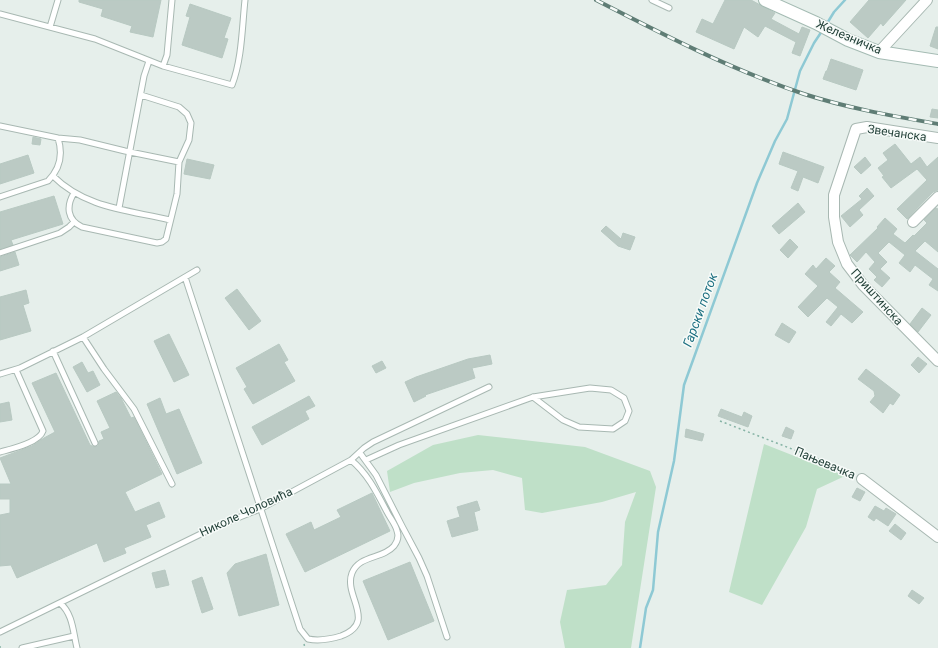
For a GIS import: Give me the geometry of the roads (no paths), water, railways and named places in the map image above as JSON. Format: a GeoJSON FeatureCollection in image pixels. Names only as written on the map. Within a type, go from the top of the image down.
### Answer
{"type":"FeatureCollection","features":[{"type":"Feature","properties":{"kind":"street","name":"Железничка"},"geometry":{"type":"LineString","coordinates":[[765,0],[879,52],[938,61]]}},
{"type":"Feature","properties":{"kind":"street"},"geometry":{"type":"LineString","coordinates":[[879,52],[927,0]]}},
{"type":"Feature","properties":{"kind":"street","name":"Звечанска"},"geometry":{"type":"LineString","coordinates":[[856,129],[873,128],[938,138]]}},
{"type":"Feature","properties":{"kind":"street","name":"Приштинска"},"geometry":{"type":"LineString","coordinates":[[856,129],[834,195],[834,217],[838,242],[847,264],[863,286],[938,361]]}},
{"type":"Feature","properties":{"kind":"street"},"geometry":{"type":"LineString","coordinates":[[913,222],[938,197]]}},
{"type":"Feature","properties":{"kind":"street","name":"Пањевачка"},"geometry":{"type":"LineString","coordinates":[[862,479],[938,538]]}},
{"type":"Feature","properties":{"kind":"lane"},"geometry":{"type":"LineString","coordinates":[[50,27],[58,0]]}},
{"type":"Feature","properties":{"kind":"lane"},"geometry":{"type":"LineString","coordinates":[[163,66],[167,55],[172,0]]}},
{"type":"Feature","properties":{"kind":"lane"},"geometry":{"type":"LineString","coordinates":[[0,14],[95,40],[163,66],[232,85],[235,77],[240,46],[245,0]]}},
{"type":"Feature","properties":{"kind":"lane"},"geometry":{"type":"LineString","coordinates":[[652,0],[669,8]]}},
{"type":"Feature","properties":{"kind":"lane"},"geometry":{"type":"LineString","coordinates":[[119,208],[131,152],[144,76],[149,61]]}},
{"type":"Feature","properties":{"kind":"lane"},"geometry":{"type":"LineString","coordinates":[[74,194],[70,202],[69,211],[74,222],[82,228],[160,243],[166,239],[177,194],[179,162],[186,148],[191,132],[191,123],[187,114],[180,107],[141,95]]}},
{"type":"Feature","properties":{"kind":"lane"},"geometry":{"type":"LineString","coordinates":[[0,126],[58,138],[80,140],[179,162]]}},
{"type":"Feature","properties":{"kind":"lane"},"geometry":{"type":"LineString","coordinates":[[0,197],[48,181],[53,176],[60,159],[61,148],[58,138]]}},
{"type":"Feature","properties":{"kind":"lane"},"geometry":{"type":"LineString","coordinates":[[53,176],[74,194],[93,202],[170,220]]}},
{"type":"Feature","properties":{"kind":"lane"},"geometry":{"type":"LineString","coordinates":[[0,253],[60,233],[74,222]]}},
{"type":"Feature","properties":{"kind":"lane"},"geometry":{"type":"LineString","coordinates":[[0,374],[16,370],[83,337],[197,270]]}},
{"type":"Feature","properties":{"kind":"lane"},"geometry":{"type":"LineString","coordinates":[[185,277],[302,633],[308,639],[312,640],[330,639],[344,635],[354,628],[359,620],[359,612],[351,586],[351,576],[354,567],[358,563],[391,548],[396,543],[398,535],[397,530],[371,482],[351,460]]}},
{"type":"Feature","properties":{"kind":"lane"},"geometry":{"type":"LineString","coordinates":[[83,337],[107,373],[134,409],[172,484]]}},
{"type":"Feature","properties":{"kind":"lane"},"geometry":{"type":"LineString","coordinates":[[54,351],[95,443]]}},
{"type":"Feature","properties":{"kind":"lane"},"geometry":{"type":"LineString","coordinates":[[0,452],[22,446],[42,435],[43,431],[16,370]]}},
{"type":"Feature","properties":{"kind":"lane","name":"Николе Чоловића"},"geometry":{"type":"LineString","coordinates":[[0,632],[215,527],[260,509],[351,460],[372,442],[489,387]]}},
{"type":"Feature","properties":{"kind":"lane"},"geometry":{"type":"LineString","coordinates":[[366,460],[399,445],[533,397],[590,388],[611,390],[624,398],[629,410],[625,421],[613,429],[579,427],[563,420],[533,397]]}},
{"type":"Feature","properties":{"kind":"lane"},"geometry":{"type":"LineString","coordinates":[[360,453],[376,475],[419,558],[427,576],[447,637]]}},
{"type":"Feature","properties":{"kind":"lane"},"geometry":{"type":"LineString","coordinates":[[60,603],[69,613],[77,648]]}},
{"type":"Feature","properties":{"kind":"lane"},"geometry":{"type":"LineString","coordinates":[[22,648],[74,636]]}},
{"type":"Feature","properties":{"kind":"waterway","name":"Гарски поток"},"geometry":{"type":"LineString","coordinates":[[826,25],[834,12],[845,0]]}},
{"type":"Feature","properties":{"kind":"waterway","name":"Гарски поток"},"geometry":{"type":"LineString","coordinates":[[640,648],[646,608],[653,590],[658,532],[674,461],[684,385],[757,183],[775,141],[787,119],[800,71],[814,43],[822,31]]}},
{"type":"Feature","properties":{"kind":"railway"},"geometry":{"type":"LineString","coordinates":[[596,0],[698,51],[777,85],[853,108],[938,124]]}}]}
